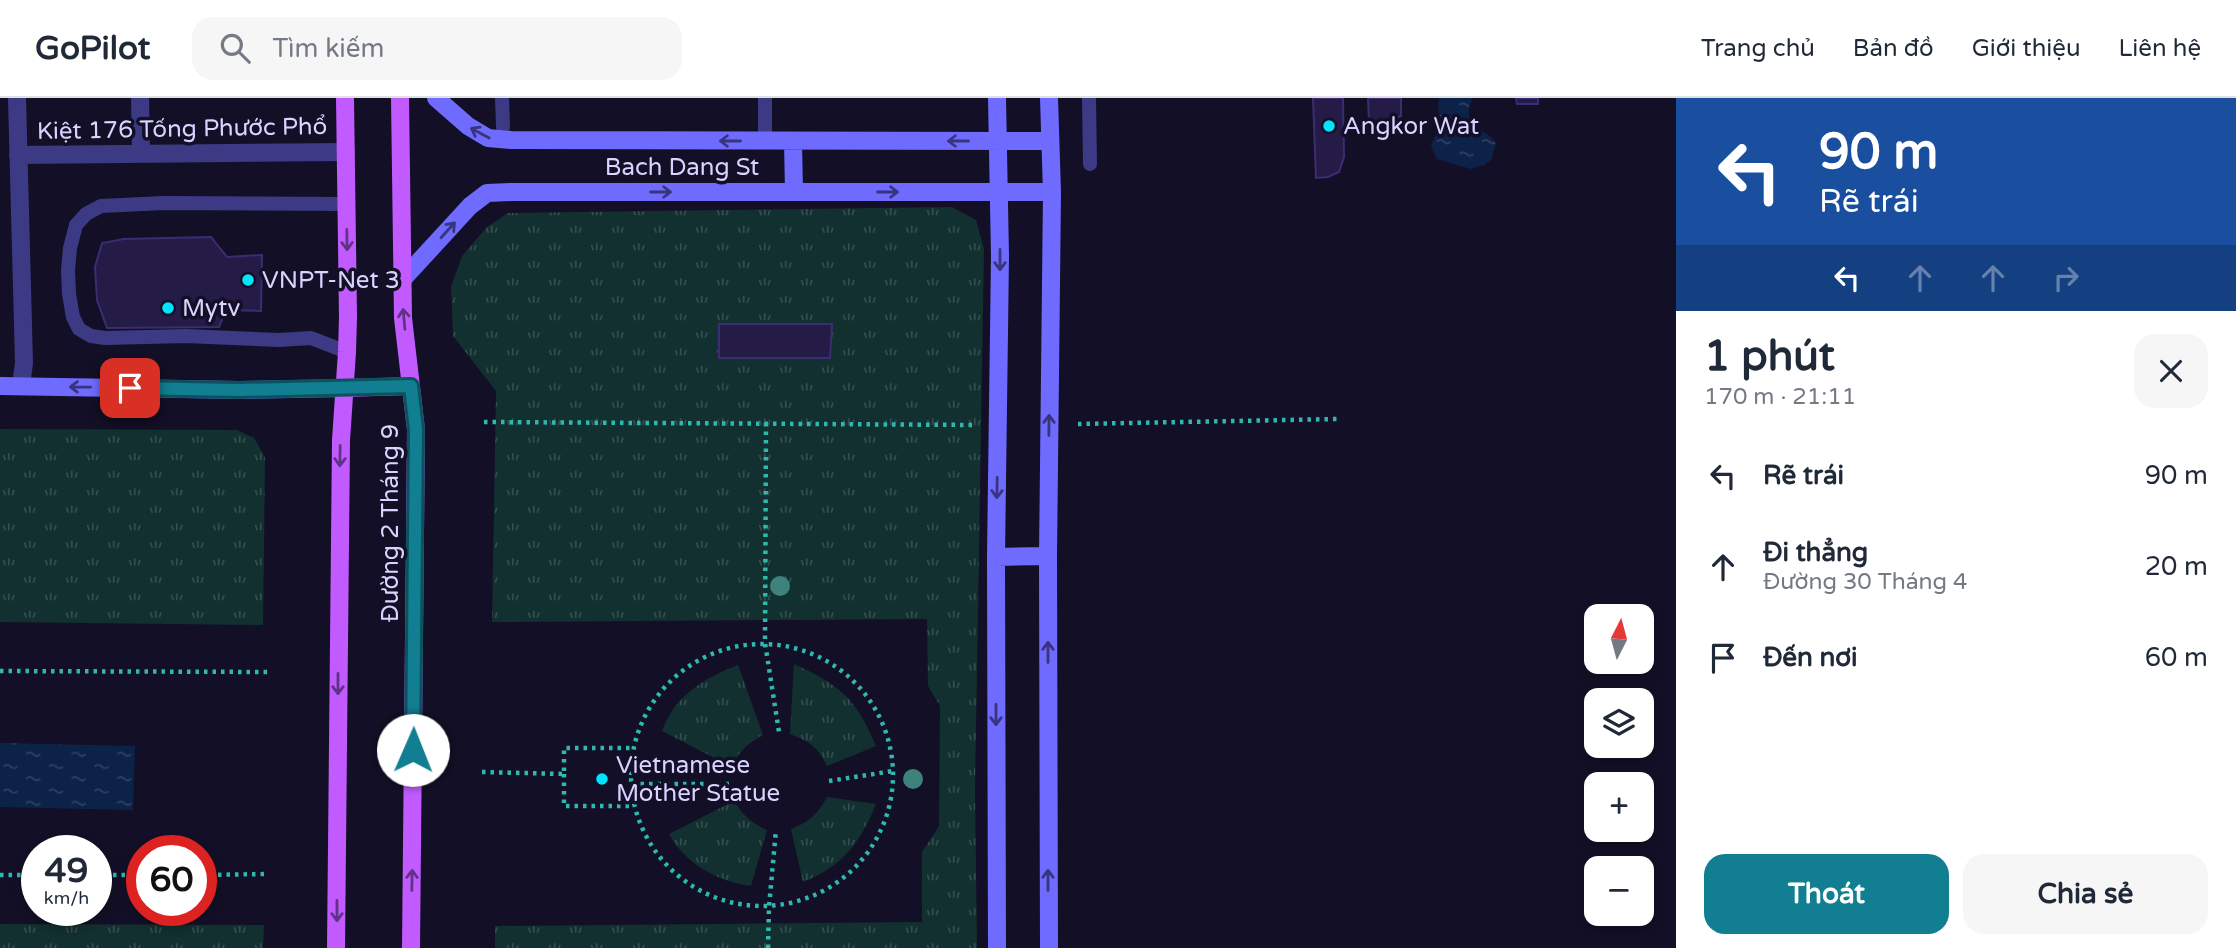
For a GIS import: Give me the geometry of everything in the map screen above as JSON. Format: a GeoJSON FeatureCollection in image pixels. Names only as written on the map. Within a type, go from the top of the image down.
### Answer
{"type":"FeatureCollection","features":[{"type":"Feature","properties":{"kind":"main road","name":"Đường 2 Tháng 9"},"geometry":{"type":"LineString","coordinates":[[336,948],[341,440],[347,352],[345,98]]}},
{"type":"Feature","properties":{"kind":"main road","name":"Đường 2 Tháng 9"},"geometry":{"type":"LineString","coordinates":[[400,98],[403,318],[416,430],[411,948]]}},
{"type":"Feature","properties":{"kind":"main road","name":"Bach Dang St"},"geometry":{"type":"LineString","coordinates":[[436,98],[468,126],[488,138],[511,140],[1051,141]]}},
{"type":"Feature","properties":{"kind":"main road"},"geometry":{"type":"LineString","coordinates":[[997,98],[997,948]]}},
{"type":"Feature","properties":{"kind":"main road"},"geometry":{"type":"LineString","coordinates":[[1049,98],[1052,192],[1048,556],[1049,948]]}},
{"type":"Feature","properties":{"kind":"main road"},"geometry":{"type":"LineString","coordinates":[[793,141],[794,192]]}},
{"type":"Feature","properties":{"kind":"main road","name":"Bach Dang St"},"geometry":{"type":"LineString","coordinates":[[402,280],[470,206],[487,193],[1052,192]]}},
{"type":"Feature","properties":{"kind":"main road"},"geometry":{"type":"LineString","coordinates":[[0,386],[239,390],[411,386]]}},
{"type":"Feature","properties":{"kind":"main road"},"geometry":{"type":"LineString","coordinates":[[996,557],[1048,556]]}},
{"type":"Feature","properties":{"kind":"street","name":"Kiệt 176 Tống Phước Phổ"},"geometry":{"type":"LineString","coordinates":[[17,98],[24,363],[22,386]]}},
{"type":"Feature","properties":{"kind":"street"},"geometry":{"type":"LineString","coordinates":[[140,98],[141,153]]}},
{"type":"Feature","properties":{"kind":"street","name":"Kiệt 176 Tống Phước Phổ"},"geometry":{"type":"LineString","coordinates":[[18,155],[346,152]]}},
{"type":"Feature","properties":{"kind":"lane"},"geometry":{"type":"LineString","coordinates":[[502,98],[503,127]]}},
{"type":"Feature","properties":{"kind":"lane"},"geometry":{"type":"LineString","coordinates":[[765,98],[765,141]]}},
{"type":"Feature","properties":{"kind":"lane"},"geometry":{"type":"LineString","coordinates":[[1089,98],[1090,164]]}},
{"type":"Feature","properties":{"kind":"lane"},"geometry":{"type":"LineString","coordinates":[[346,204],[163,203],[101,206],[86,214],[76,225],[68,270],[72,317],[79,329],[91,336],[279,340],[311,338],[347,352]]}},
{"type":"Feature","properties":{"kind":"path"},"geometry":{"type":"LineString","coordinates":[[1078,424],[1337,419]]}},
{"type":"Feature","properties":{"kind":"path"},"geometry":{"type":"LineString","coordinates":[[484,422],[978,425]]}},
{"type":"Feature","properties":{"kind":"path"},"geometry":{"type":"LineString","coordinates":[[766,423],[765,643],[779,732]]}},
{"type":"Feature","properties":{"kind":"path"},"geometry":{"type":"LineString","coordinates":[[765,643],[807,651],[844,672],[872,703],[890,741],[894,783],[885,824],[863,860],[831,887],[792,903],[769,907],[750,906],[709,895],[675,874],[649,843],[634,806],[630,766],[639,727],[659,692],[689,665],[725,649],[765,643]]}},
{"type":"Feature","properties":{"kind":"path"},"geometry":{"type":"LineString","coordinates":[[0,671],[270,672]]}},
{"type":"Feature","properties":{"kind":"path"},"geometry":{"type":"LineString","coordinates":[[634,748],[565,748],[564,774],[564,806],[634,806]]}},
{"type":"Feature","properties":{"kind":"path"},"geometry":{"type":"LineString","coordinates":[[829,781],[892,771]]}},
{"type":"Feature","properties":{"kind":"path"},"geometry":{"type":"LineString","coordinates":[[482,772],[564,774]]}},
{"type":"Feature","properties":{"kind":"path"},"geometry":{"type":"LineString","coordinates":[[632,784],[730,784]]}},
{"type":"Feature","properties":{"kind":"path"},"geometry":{"type":"LineString","coordinates":[[768,948],[776,830]]}},
{"type":"Feature","properties":{"kind":"path"},"geometry":{"type":"LineString","coordinates":[[217,875],[269,874]]}},
{"type":"Feature","properties":{"kind":"path"},"geometry":{"type":"LineString","coordinates":[[0,875],[21,875]]}},
{"type":"Feature","properties":{"kind":"green space"},"geometry":{"type":"Polygon","coordinates":[[[952,207],[976,220],[984,249],[975,790],[977,948],[495,948],[495,926],[922,922],[922,852],[939,826],[940,706],[928,686],[927,619],[492,622],[496,391],[453,336],[451,287],[462,256],[487,227],[508,213],[952,207]]]}},
{"type":"Feature","properties":{"kind":"green space"},"geometry":{"type":"Polygon","coordinates":[[[0,429],[237,430],[254,438],[265,457],[263,625],[0,622],[0,429]]]}},
{"type":"Feature","properties":{"kind":"green space"},"geometry":{"type":"Polygon","coordinates":[[[794,664],[824,679],[845,695],[861,716],[876,746],[827,766],[812,746],[790,734],[794,664]]]}},
{"type":"Feature","properties":{"kind":"green space"},"geometry":{"type":"Polygon","coordinates":[[[738,665],[763,735],[744,748],[732,767],[662,731],[675,707],[692,689],[738,665]]]}},
{"type":"Feature","properties":{"kind":"green space"},"geometry":{"type":"Polygon","coordinates":[[[827,797],[876,804],[848,852],[829,869],[803,882],[791,829],[812,817],[827,797]]]}},
{"type":"Feature","properties":{"kind":"green space"},"geometry":{"type":"Polygon","coordinates":[[[734,801],[748,818],[767,830],[751,886],[715,876],[704,870],[684,855],[669,834],[734,801]]]}},
{"type":"Feature","properties":{"kind":"green space"},"geometry":{"type":"Polygon","coordinates":[[[0,924],[264,925],[263,948],[0,948],[0,924]]]}},
{"type":"Feature","properties":{"kind":"water"},"geometry":{"type":"Polygon","coordinates":[[[1439,98],[1472,98],[1469,109],[1471,121],[1496,144],[1491,160],[1471,169],[1437,159],[1431,146],[1441,122],[1439,98]]]}},
{"type":"Feature","properties":{"kind":"water"},"geometry":{"type":"Polygon","coordinates":[[[0,743],[135,746],[133,810],[0,807],[0,743]]]}},
{"type":"Feature","properties":{"kind":"building","name":"Angkor Wat"},"geometry":{"type":"Polygon","coordinates":[[[1313,98],[1343,98],[1344,157],[1339,172],[1328,177],[1316,178],[1313,98]]]}},
{"type":"Feature","properties":{"kind":"building","name":"Angkor Wat"},"geometry":{"type":"Polygon","coordinates":[[[1368,98],[1401,98],[1401,116],[1388,122],[1369,123],[1368,98]]]}},
{"type":"Feature","properties":{"kind":"building"},"geometry":{"type":"Polygon","coordinates":[[[1516,98],[1538,98],[1538,104],[1517,104],[1516,98]]]}},
{"type":"Feature","properties":{"kind":"building"},"geometry":{"type":"Polygon","coordinates":[[[211,237],[227,257],[262,255],[261,311],[226,310],[219,327],[107,328],[97,300],[95,267],[102,243],[124,239],[211,237]]]}},
{"type":"Feature","properties":{"kind":"building"},"geometry":{"type":"Polygon","coordinates":[[[719,324],[832,324],[830,358],[719,358],[719,324]]]}},
{"type":"Feature","properties":{"kind":"place","name":"Angkor Wat"},"geometry":{"type":"Point","coordinates":[1329,126]}},
{"type":"Feature","properties":{"kind":"place","name":"VNPT-Net 3"},"geometry":{"type":"Point","coordinates":[248,280]}},
{"type":"Feature","properties":{"kind":"place","name":"Mytv"},"geometry":{"type":"Point","coordinates":[168,308]}},
{"type":"Feature","properties":{"kind":"place","name":"Vietnamese Mother Statue"},"geometry":{"type":"Point","coordinates":[602,779]}},
{"type":"Feature","properties":{"kind":"route"},"geometry":{"type":"LineString","coordinates":[[130,388],[239,390],[411,386],[416,430],[413,750]]}}]}
